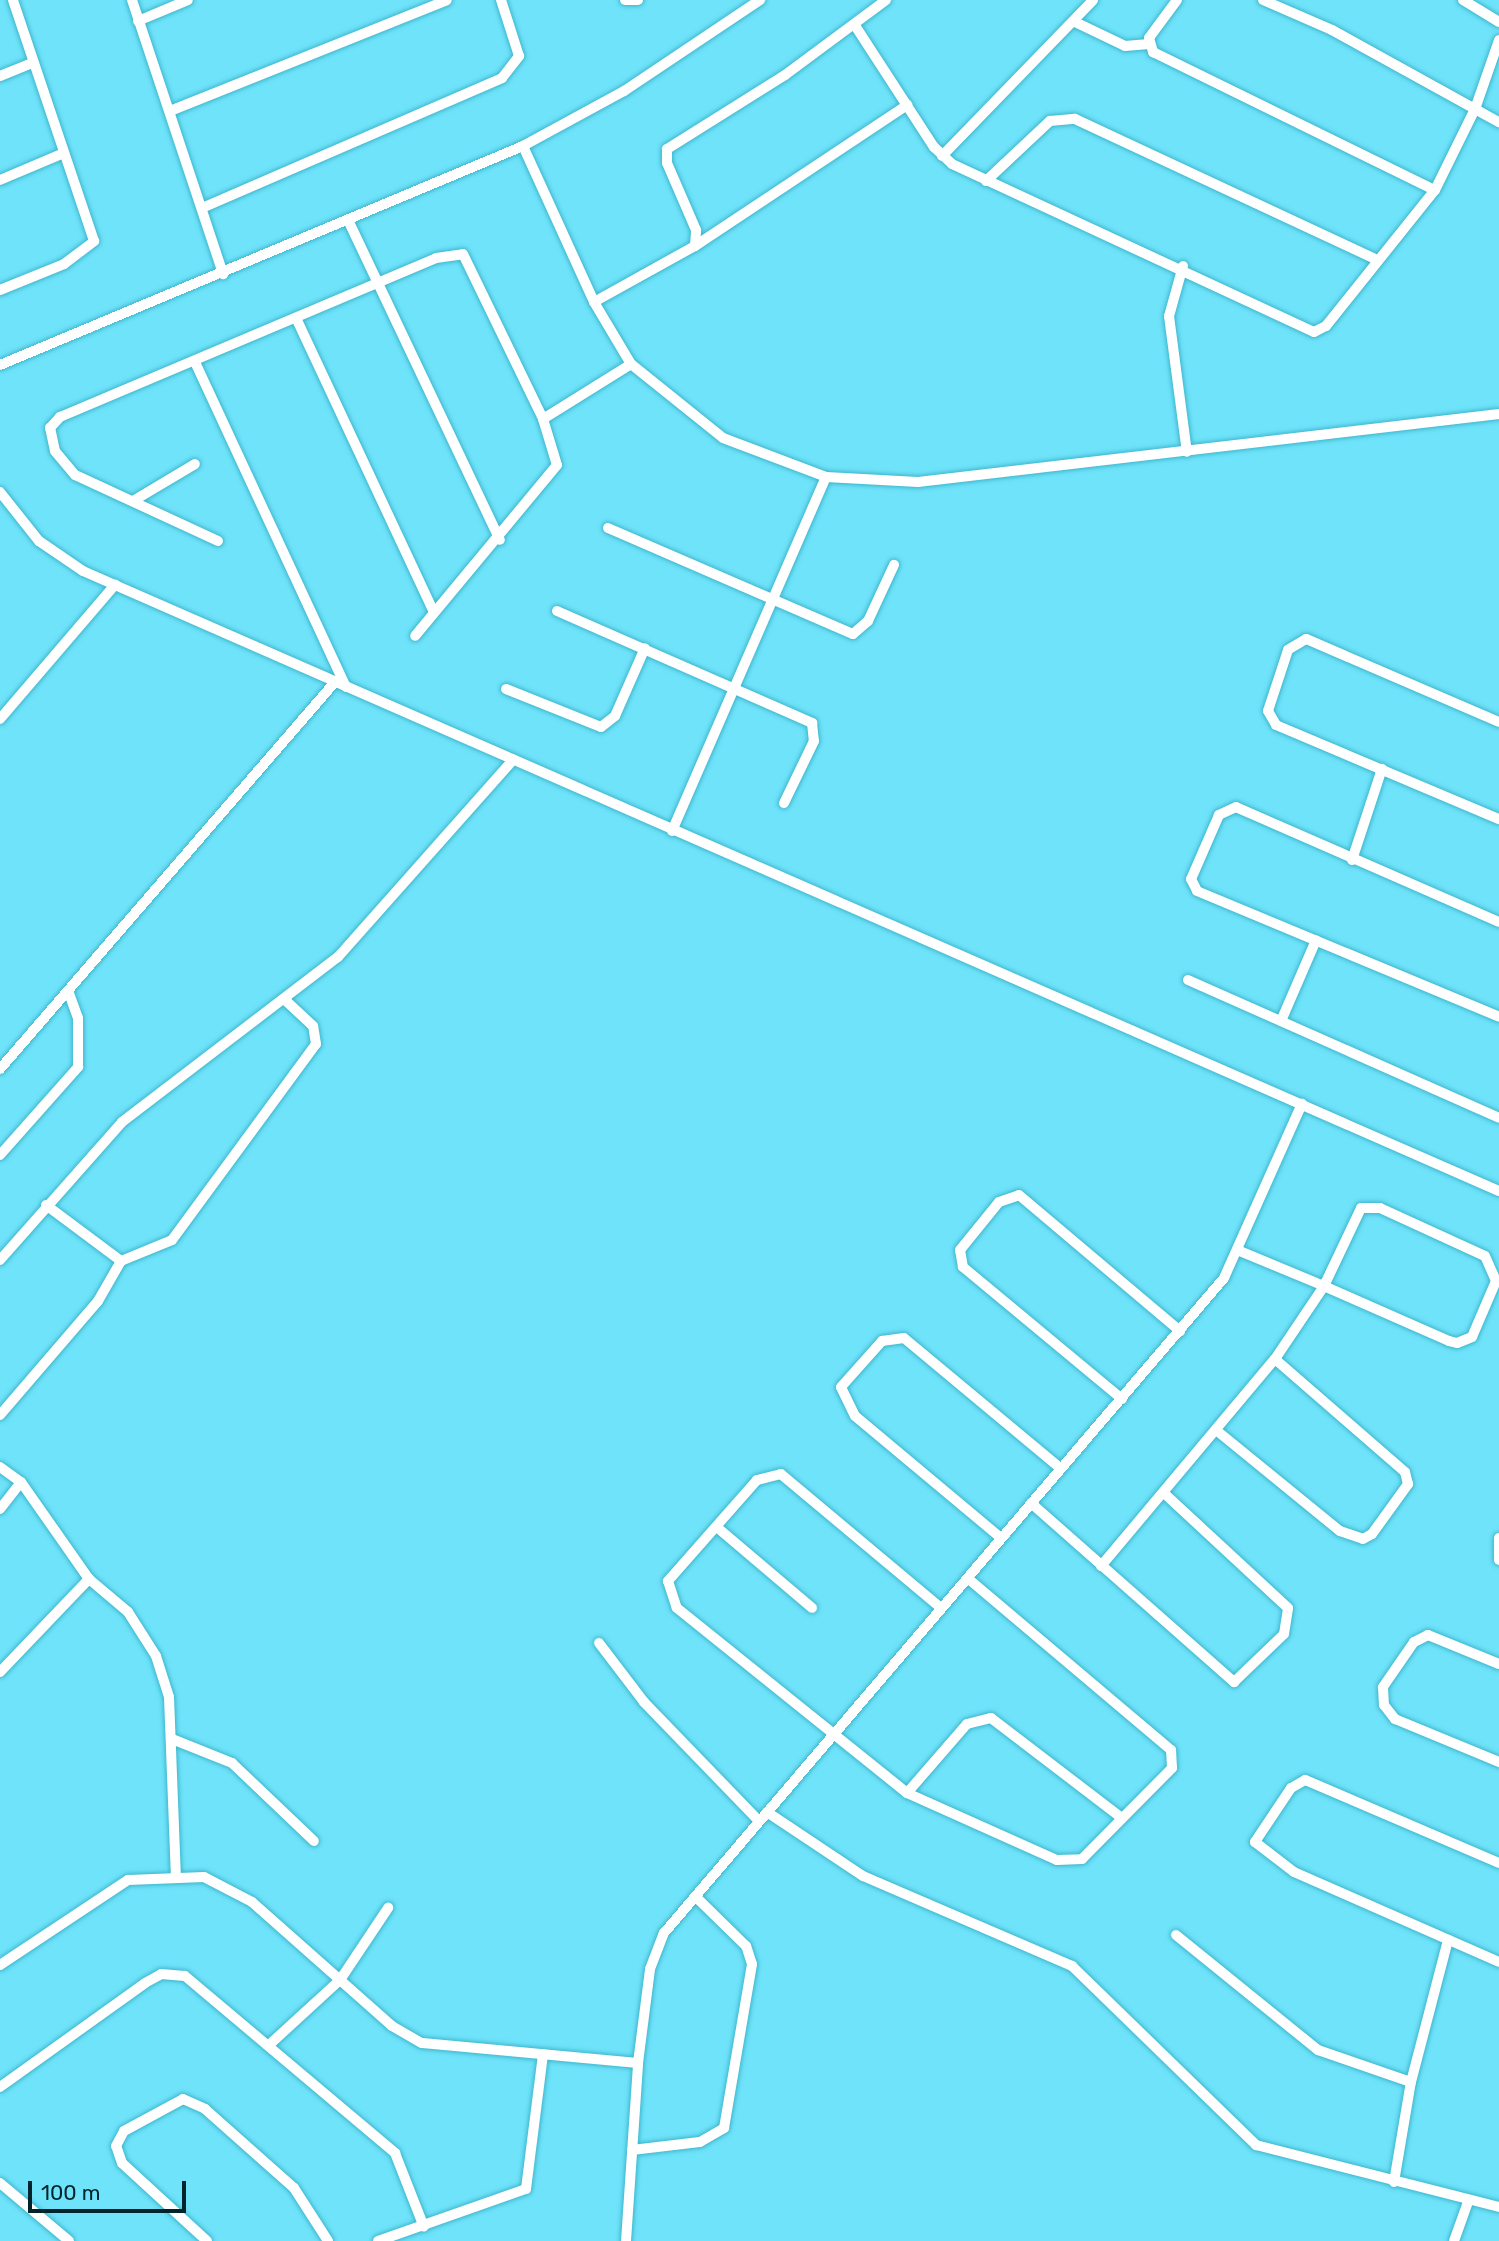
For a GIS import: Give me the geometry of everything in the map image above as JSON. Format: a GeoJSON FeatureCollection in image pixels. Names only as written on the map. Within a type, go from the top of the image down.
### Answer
{"type":"FeatureCollection","features":[{"type":"Feature","properties":{"kind":"street"},"geometry":{"type":"LineString","coordinates":[[0,290],[64,264],[94,241],[13,0]]}},
{"type":"Feature","properties":{"kind":"street"},"geometry":{"type":"LineString","coordinates":[[132,0],[223,274]]}},
{"type":"Feature","properties":{"kind":"street"},"geometry":{"type":"LineString","coordinates":[[138,20],[188,0]]}},
{"type":"Feature","properties":{"kind":"street"},"geometry":{"type":"LineString","coordinates":[[170,111],[447,0]]}},
{"type":"Feature","properties":{"kind":"street"},"geometry":{"type":"LineString","coordinates":[[202,208],[502,78],[519,56],[501,0]]}},
{"type":"Feature","properties":{"kind":"street"},"geometry":{"type":"LineString","coordinates":[[625,0],[638,0]]}},
{"type":"Feature","properties":{"kind":"street"},"geometry":{"type":"LineString","coordinates":[[0,365],[223,274],[523,146],[634,85],[760,0]]}},
{"type":"Feature","properties":{"kind":"street"},"geometry":{"type":"LineString","coordinates":[[695,246],[667,149],[856,26],[886,0]]}},
{"type":"Feature","properties":{"kind":"street"},"geometry":{"type":"LineString","coordinates":[[942,156],[1075,22],[1093,0]]}},
{"type":"Feature","properties":{"kind":"street"},"geometry":{"type":"LineString","coordinates":[[1149,44],[1177,0]]}},
{"type":"Feature","properties":{"kind":"street"},"geometry":{"type":"LineString","coordinates":[[1263,0],[1499,122]]}},
{"type":"Feature","properties":{"kind":"street"},"geometry":{"type":"LineString","coordinates":[[1463,0],[1499,22]]}},
{"type":"Feature","properties":{"kind":"street"},"geometry":{"type":"LineString","coordinates":[[1075,22],[1125,46],[1149,44],[1161,56],[1435,190]]}},
{"type":"Feature","properties":{"kind":"street"},"geometry":{"type":"LineString","coordinates":[[856,26],[942,156],[986,181],[1183,266],[1314,332],[1326,326],[1435,190],[1475,109],[1499,40]]}},
{"type":"Feature","properties":{"kind":"street"},"geometry":{"type":"LineString","coordinates":[[0,76],[33,63]]}},
{"type":"Feature","properties":{"kind":"street"},"geometry":{"type":"LineString","coordinates":[[594,302],[695,246],[907,105]]}},
{"type":"Feature","properties":{"kind":"street"},"geometry":{"type":"LineString","coordinates":[[986,181],[1049,121],[1075,119],[1378,260]]}},
{"type":"Feature","properties":{"kind":"street"},"geometry":{"type":"LineString","coordinates":[[523,146],[594,302],[631,364],[723,438],[826,477],[918,482],[1499,414]]}},
{"type":"Feature","properties":{"kind":"street"},"geometry":{"type":"LineString","coordinates":[[0,180],[64,153]]}},
{"type":"Feature","properties":{"kind":"street"},"geometry":{"type":"LineString","coordinates":[[348,220],[500,540]]}},
{"type":"Feature","properties":{"kind":"street"},"geometry":{"type":"LineString","coordinates":[[218,541],[75,475],[55,451],[50,428],[60,417],[297,320],[436,258],[463,254],[478,274],[556,453],[552,477],[415,636]]}},
{"type":"Feature","properties":{"kind":"street"},"geometry":{"type":"LineString","coordinates":[[1183,266],[1168,316],[1187,452]]}},
{"type":"Feature","properties":{"kind":"street"},"geometry":{"type":"LineString","coordinates":[[297,320],[434,612]]}},
{"type":"Feature","properties":{"kind":"street"},"geometry":{"type":"LineString","coordinates":[[195,362],[341,685]]}},
{"type":"Feature","properties":{"kind":"street"},"geometry":{"type":"LineString","coordinates":[[543,419],[631,364]]}},
{"type":"Feature","properties":{"kind":"street"},"geometry":{"type":"LineString","coordinates":[[133,501],[195,464]]}},
{"type":"Feature","properties":{"kind":"street"},"geometry":{"type":"LineString","coordinates":[[672,831],[826,477]]}},
{"type":"Feature","properties":{"kind":"street"},"geometry":{"type":"LineString","coordinates":[[0,492],[58,557],[115,585],[1499,1191]]}},
{"type":"Feature","properties":{"kind":"street"},"geometry":{"type":"LineString","coordinates":[[608,528],[771,601],[853,634],[868,621],[894,565]]}},
{"type":"Feature","properties":{"kind":"street"},"geometry":{"type":"LineString","coordinates":[[0,719],[115,585]]}},
{"type":"Feature","properties":{"kind":"street"},"geometry":{"type":"LineString","coordinates":[[557,611],[733,686],[812,723],[814,741],[784,803]]}},
{"type":"Feature","properties":{"kind":"street"},"geometry":{"type":"LineString","coordinates":[[1499,722],[1306,639],[1295,642],[1268,705],[1271,722],[1499,819]]}},
{"type":"Feature","properties":{"kind":"street"},"geometry":{"type":"LineString","coordinates":[[506,689],[601,727],[615,716],[645,648]]}},
{"type":"Feature","properties":{"kind":"street"},"geometry":{"type":"LineString","coordinates":[[0,1069],[341,685]]}},
{"type":"Feature","properties":{"kind":"street"},"geometry":{"type":"LineString","coordinates":[[0,1260],[46,1205],[167,1082],[338,957],[513,760]]}},
{"type":"Feature","properties":{"kind":"street"},"geometry":{"type":"LineString","coordinates":[[1352,860],[1382,769]]}},
{"type":"Feature","properties":{"kind":"street"},"geometry":{"type":"LineString","coordinates":[[1499,922],[1229,808],[1219,814],[1192,875],[1197,891],[1499,1017]]}},
{"type":"Feature","properties":{"kind":"street"},"geometry":{"type":"LineString","coordinates":[[1281,1021],[1316,940]]}},
{"type":"Feature","properties":{"kind":"street"},"geometry":{"type":"LineString","coordinates":[[1188,980],[1499,1118]]}},
{"type":"Feature","properties":{"kind":"street"},"geometry":{"type":"LineString","coordinates":[[0,1155],[78,1067],[78,1018],[68,991]]}},
{"type":"Feature","properties":{"kind":"street"},"geometry":{"type":"LineString","coordinates":[[0,1415],[98,1301],[121,1261],[179,1233],[316,1044],[313,1026],[284,999]]}},
{"type":"Feature","properties":{"kind":"street"},"geometry":{"type":"LineString","coordinates":[[626,2241],[638,2063],[657,1947],[695,1896],[832,1734],[1180,1331],[1240,1251],[1302,1104]]}},
{"type":"Feature","properties":{"kind":"street"},"geometry":{"type":"LineString","coordinates":[[1122,1399],[962,1267],[960,1250],[999,1202],[1019,1195],[1180,1331]]}},
{"type":"Feature","properties":{"kind":"street"},"geometry":{"type":"LineString","coordinates":[[46,1205],[121,1261]]}},
{"type":"Feature","properties":{"kind":"street"},"geometry":{"type":"LineString","coordinates":[[1101,1566],[1276,1359],[1324,1286],[1355,1214],[1370,1206],[1485,1256],[1496,1271],[1472,1337],[1457,1343],[1324,1286],[1240,1251]]}},
{"type":"Feature","properties":{"kind":"street"},"geometry":{"type":"LineString","coordinates":[[1001,1538],[855,1416],[841,1387],[882,1341],[904,1338],[1060,1468]]}},
{"type":"Feature","properties":{"kind":"street"},"geometry":{"type":"LineString","coordinates":[[1216,1430],[1340,1531],[1363,1539],[1372,1534],[1408,1484],[1405,1472],[1276,1359]]}},
{"type":"Feature","properties":{"kind":"street"},"geometry":{"type":"LineString","coordinates":[[0,1467],[21,1482],[89,1579],[143,1630],[167,1689],[172,1739],[176,1876]]}},
{"type":"Feature","properties":{"kind":"street"},"geometry":{"type":"LineString","coordinates":[[941,1608],[781,1474],[757,1480],[719,1529],[668,1581],[668,1594],[677,1608],[907,1793],[1067,1863],[1082,1859],[1172,1768],[1171,1750],[969,1578]]}},
{"type":"Feature","properties":{"kind":"street"},"geometry":{"type":"LineString","coordinates":[[0,1509],[21,1482]]}},
{"type":"Feature","properties":{"kind":"street"},"geometry":{"type":"LineString","coordinates":[[1031,1503],[1228,1680],[1240,1678],[1284,1634],[1290,1616],[1281,1598],[1164,1493]]}},
{"type":"Feature","properties":{"kind":"street"},"geometry":{"type":"LineString","coordinates":[[719,1529],[812,1608]]}},
{"type":"Feature","properties":{"kind":"street"},"geometry":{"type":"LineString","coordinates":[[1499,1538],[1499,1560]]}},
{"type":"Feature","properties":{"kind":"street"},"geometry":{"type":"LineString","coordinates":[[0,1672],[89,1579]]}},
{"type":"Feature","properties":{"kind":"street"},"geometry":{"type":"LineString","coordinates":[[1499,1664],[1428,1635],[1414,1642],[1383,1687],[1384,1705],[1395,1719],[1499,1762]]}},
{"type":"Feature","properties":{"kind":"street"},"geometry":{"type":"LineString","coordinates":[[599,1643],[644,1702],[759,1821]]}},
{"type":"Feature","properties":{"kind":"street"},"geometry":{"type":"LineString","coordinates":[[907,1793],[967,1724],[991,1718],[1122,1818]]}},
{"type":"Feature","properties":{"kind":"street"},"geometry":{"type":"LineString","coordinates":[[172,1739],[232,1763],[314,1841]]}},
{"type":"Feature","properties":{"kind":"street"},"geometry":{"type":"LineString","coordinates":[[1499,1863],[1305,1780],[1291,1788],[1255,1842],[1294,1872],[1499,1962]]}},
{"type":"Feature","properties":{"kind":"street"},"geometry":{"type":"LineString","coordinates":[[767,1812],[863,1876],[1072,1966],[1256,2145],[1468,2202],[1499,2207]]}},
{"type":"Feature","properties":{"kind":"street"},"geometry":{"type":"LineString","coordinates":[[0,1965],[128,1880],[176,1876],[229,1887],[340,1980],[422,2043],[638,2063]]}},
{"type":"Feature","properties":{"kind":"street"},"geometry":{"type":"LineString","coordinates":[[632,2150],[700,2142],[724,2129],[752,1964],[746,1946],[695,1896]]}},
{"type":"Feature","properties":{"kind":"street"},"geometry":{"type":"LineString","coordinates":[[270,2045],[340,1980],[388,1908]]}},
{"type":"Feature","properties":{"kind":"street"},"geometry":{"type":"LineString","coordinates":[[1176,1935],[1318,2050],[1411,2082]]}},
{"type":"Feature","properties":{"kind":"street"},"geometry":{"type":"LineString","coordinates":[[1394,2182],[1411,2082],[1448,1940]]}},
{"type":"Feature","properties":{"kind":"street"},"geometry":{"type":"LineString","coordinates":[[0,2087],[161,1974],[197,1983],[395,2153],[424,2227]]}},
{"type":"Feature","properties":{"kind":"street"},"geometry":{"type":"LineString","coordinates":[[377,2241],[424,2227],[526,2189],[543,2054]]}},
{"type":"Feature","properties":{"kind":"street"},"geometry":{"type":"LineString","coordinates":[[207,2241],[122,2162],[116,2146],[124,2131],[183,2099],[205,2109],[294,2188],[328,2241]]}},
{"type":"Feature","properties":{"kind":"street"},"geometry":{"type":"LineString","coordinates":[[0,2183],[69,2241]]}},
{"type":"Feature","properties":{"kind":"street"},"geometry":{"type":"LineString","coordinates":[[1454,2241],[1468,2202]]}}]}
